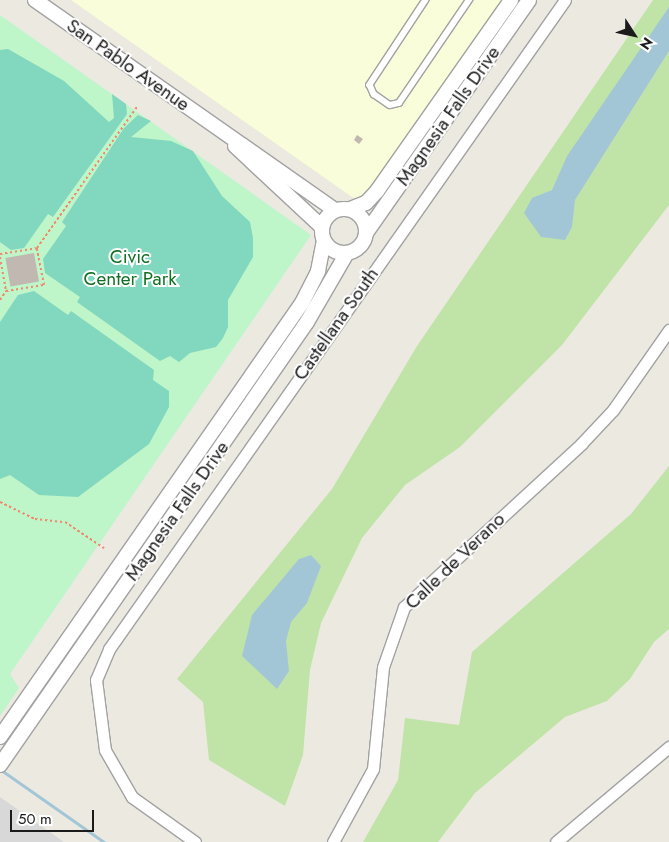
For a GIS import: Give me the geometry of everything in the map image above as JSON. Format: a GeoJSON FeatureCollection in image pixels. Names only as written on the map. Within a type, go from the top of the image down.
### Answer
{"type":"FeatureCollection","features":[{"type":"Feature","properties":{"kind":"street","name":"San Pablo Avenue"},"geometry":{"type":"LineString","coordinates":[[36,0],[222,130],[323,234]]}},
{"type":"Feature","properties":{"kind":"street","name":"Magnesia Falls Drive"},"geometry":{"type":"LineString","coordinates":[[350,209],[366,204],[377,191],[511,0]]}},
{"type":"Feature","properties":{"kind":"street","name":"Magnesia Falls Drive"},"geometry":{"type":"LineString","coordinates":[[366,233],[530,0]]}},
{"type":"Feature","properties":{"kind":"street","name":"Castellana South"},"geometry":{"type":"LineString","coordinates":[[195,842],[132,797],[105,750],[96,680],[109,649],[565,0]]}},
{"type":"Feature","properties":{"kind":"street","name":"San Pablo Avenue"},"geometry":{"type":"LineString","coordinates":[[222,130],[231,133],[335,210]]}},
{"type":"Feature","properties":{"kind":"street"},"geometry":{"type":"LineString","coordinates":[[350,209],[363,218],[366,233],[359,247],[347,253],[333,250],[323,234],[335,210],[350,209]]}},
{"type":"Feature","properties":{"kind":"street","name":"Magnesia Falls Drive"},"geometry":{"type":"LineString","coordinates":[[0,737],[38,678],[302,304],[318,271],[323,234]]}},
{"type":"Feature","properties":{"kind":"street","name":"Magnesia Falls Drive"},"geometry":{"type":"LineString","coordinates":[[0,765],[302,330],[347,253]]}},
{"type":"Feature","properties":{"kind":"street","name":"Calle de Verano"},"geometry":{"type":"LineString","coordinates":[[333,842],[373,769],[383,667],[404,607],[581,444],[613,410],[669,330]]}},
{"type":"Feature","properties":{"kind":"street"},"geometry":{"type":"LineString","coordinates":[[13,746],[15,730],[39,692],[38,678]]}},
{"type":"Feature","properties":{"kind":"street"},"geometry":{"type":"LineString","coordinates":[[556,842],[669,747]]}},
{"type":"Feature","properties":{"kind":"lane"},"geometry":{"type":"LineString","coordinates":[[426,0],[370,85],[374,94],[390,105],[399,103],[469,0]]}},
{"type":"Feature","properties":{"kind":"path"},"geometry":{"type":"LineString","coordinates":[[0,300],[6,291],[0,256],[37,248],[137,107]]}},
{"type":"Feature","properties":{"kind":"path"},"geometry":{"type":"LineString","coordinates":[[6,291],[44,285],[37,248]]}},
{"type":"Feature","properties":{"kind":"path"},"geometry":{"type":"LineString","coordinates":[[0,502],[35,519],[65,522],[104,548]]}},
{"type":"Feature","properties":{"kind":"shaded area"},"geometry":{"type":"Polygon","coordinates":[[[71,0],[504,0],[362,204],[71,0]]]}},
{"type":"Feature","properties":{"kind":"shaded area"},"geometry":{"type":"Polygon","coordinates":[[[0,797],[64,842],[0,842],[0,797]]]}},
{"type":"Feature","properties":{"kind":"green space"},"geometry":{"type":"Polygon","coordinates":[[[653,0],[669,0],[669,205],[562,345],[460,447],[405,485],[362,538],[321,623],[310,670],[303,755],[285,806],[209,760],[203,702],[177,679],[332,489],[417,346],[653,0]]]}},
{"type":"Feature","properties":{"kind":"green space","name":"Civic Center Park"},"geometry":{"type":"Polygon","coordinates":[[[0,15],[311,235],[10,674],[19,688],[0,716],[0,15]]]}},
{"type":"Feature","properties":{"kind":"green space"},"geometry":{"type":"Polygon","coordinates":[[[8,49],[64,81],[109,122],[114,118],[112,94],[126,104],[127,114],[53,217],[48,214],[24,248],[11,250],[0,242],[0,50],[8,49]]]}},
{"type":"Feature","properties":{"kind":"green space"},"geometry":{"type":"Polygon","coordinates":[[[138,115],[151,121],[131,137],[171,141],[193,151],[222,196],[250,222],[253,238],[253,257],[228,300],[228,327],[223,338],[216,347],[190,353],[179,362],[170,356],[160,361],[77,302],[80,297],[45,273],[43,259],[66,226],[62,222],[124,128],[138,115]]]}},
{"type":"Feature","properties":{"kind":"green space"},"geometry":{"type":"Polygon","coordinates":[[[34,291],[68,315],[71,311],[154,370],[153,380],[169,391],[169,407],[149,444],[78,497],[39,495],[10,475],[0,479],[0,322],[18,295],[34,291]]]}},
{"type":"Feature","properties":{"kind":"green space"},"geometry":{"type":"Polygon","coordinates":[[[669,466],[669,629],[654,642],[630,679],[607,701],[565,717],[475,793],[438,842],[363,842],[398,780],[405,718],[459,725],[472,652],[631,514],[669,466]]]}},
{"type":"Feature","properties":{"kind":"water"},"geometry":{"type":"Polygon","coordinates":[[[669,7],[669,51],[575,200],[572,227],[565,240],[541,237],[524,213],[532,198],[552,190],[567,156],[669,7]]]}},
{"type":"Feature","properties":{"kind":"water"},"geometry":{"type":"Polygon","coordinates":[[[311,555],[321,566],[307,603],[291,622],[286,641],[289,671],[277,689],[242,656],[252,615],[299,559],[311,555]]]}},
{"type":"Feature","properties":{"kind":"building"},"geometry":{"type":"Polygon","coordinates":[[[357,135],[363,139],[359,144],[354,140],[357,135]]]}},
{"type":"Feature","properties":{"kind":"building"},"geometry":{"type":"Polygon","coordinates":[[[34,253],[39,282],[10,287],[5,258],[34,253]]]}},
{"type":"Feature","properties":{"kind":"waterway"},"geometry":{"type":"LineString","coordinates":[[1,770],[104,842]]}}]}
